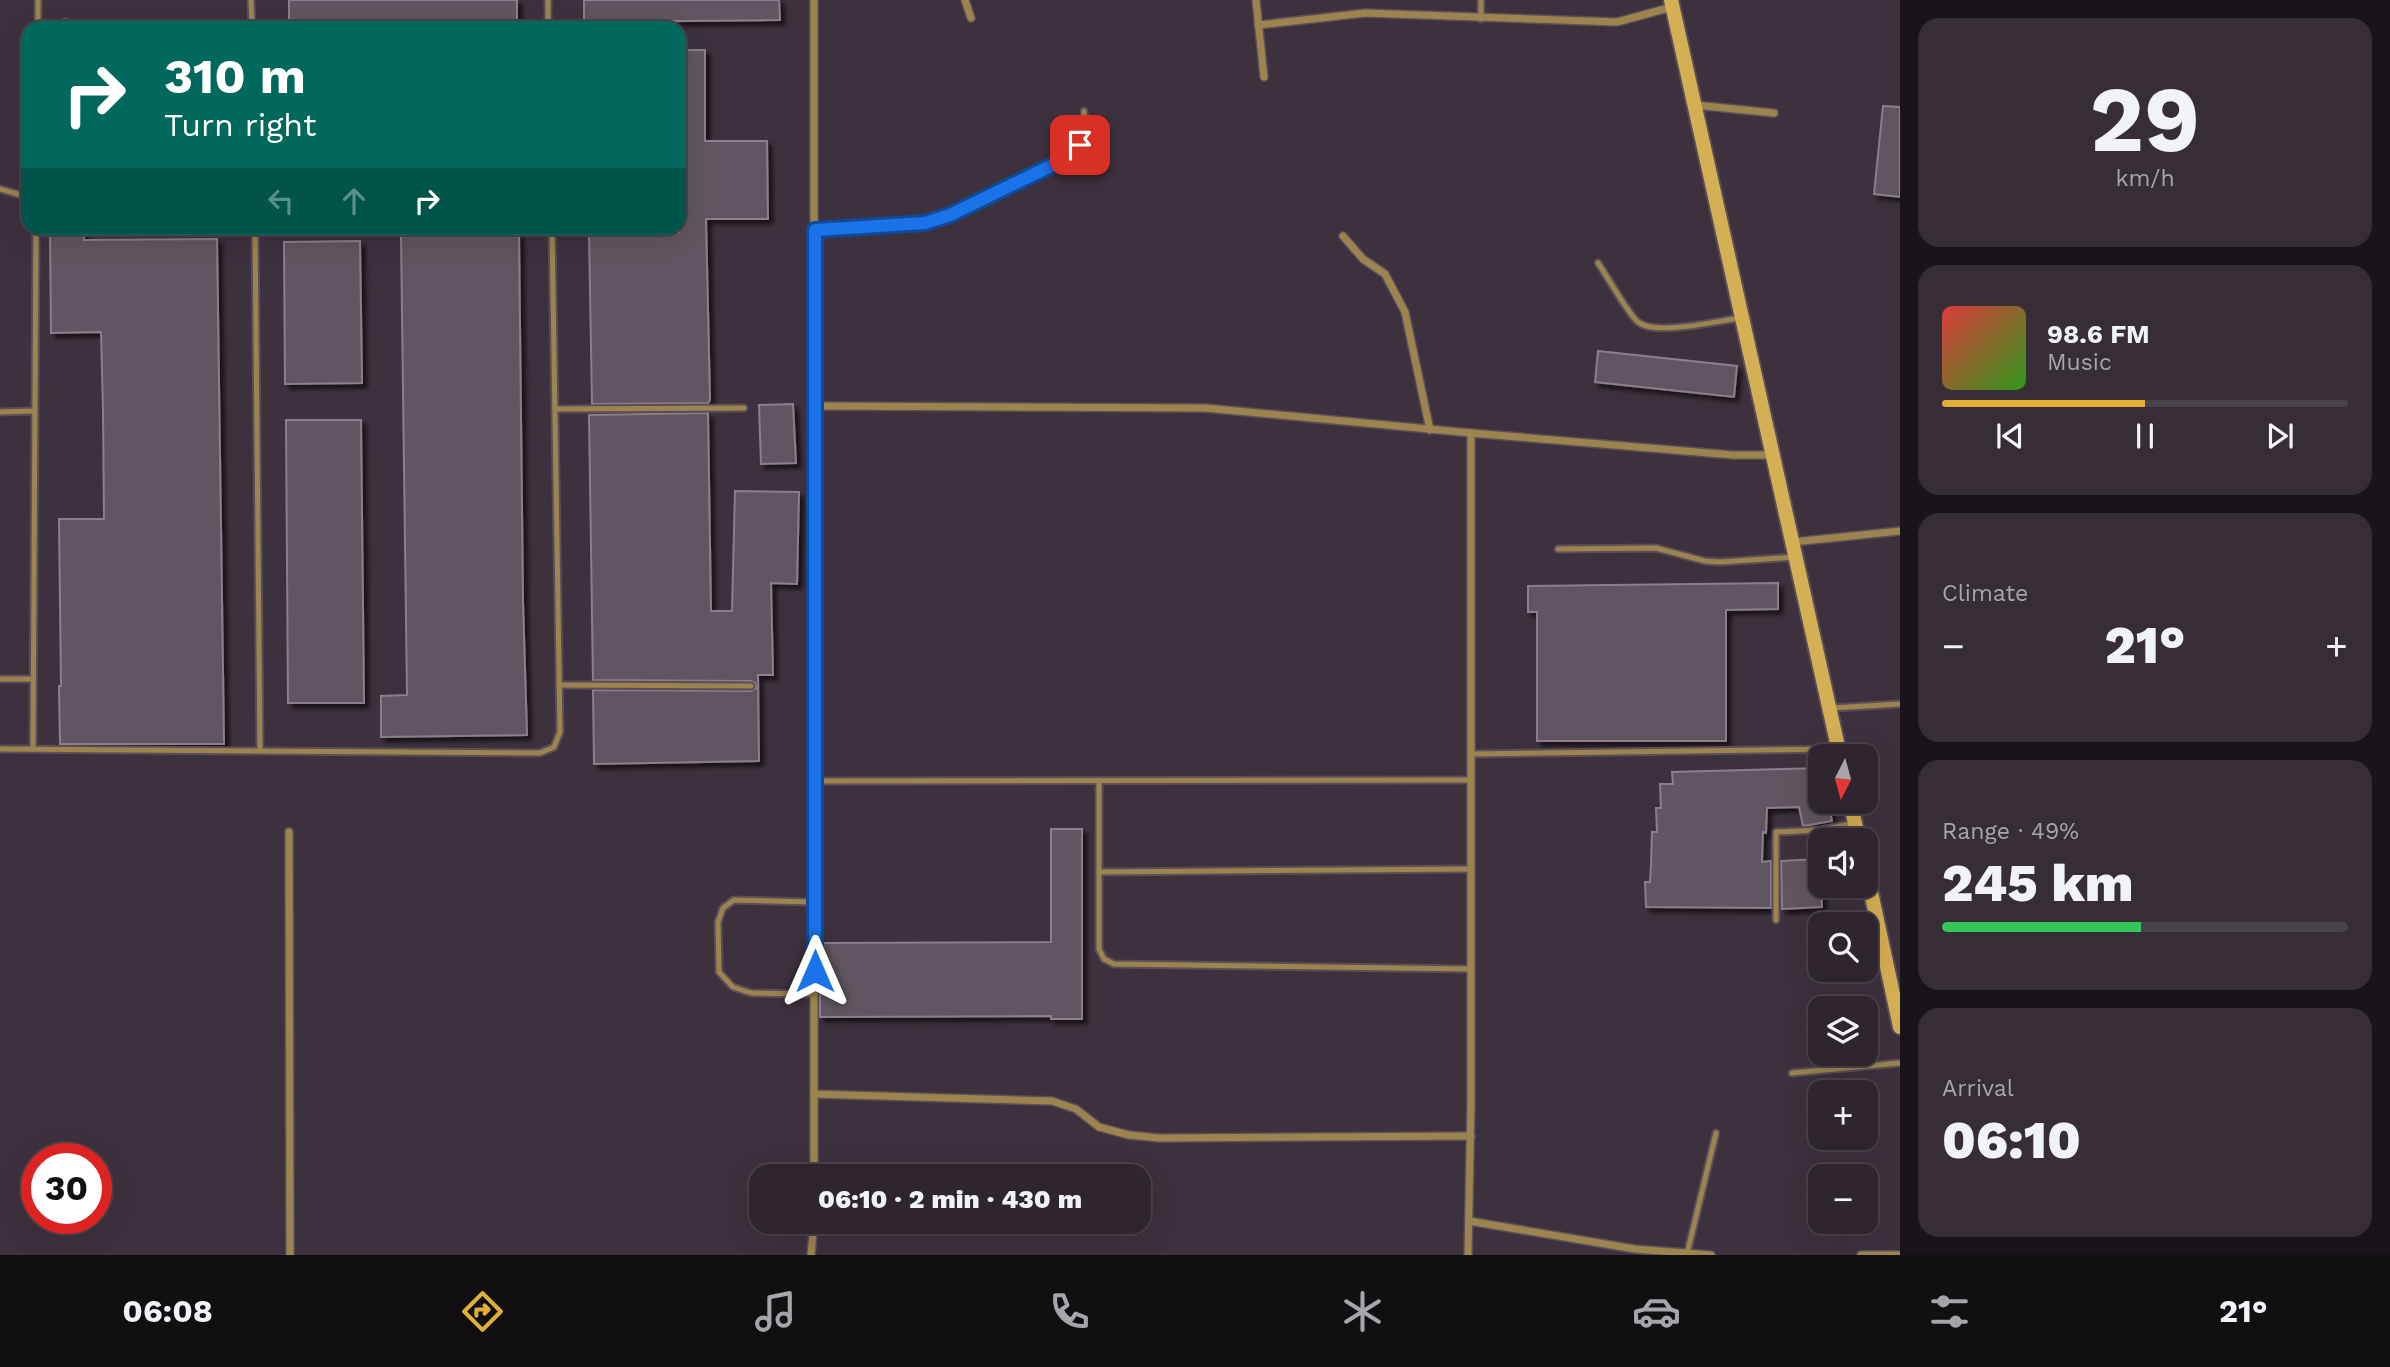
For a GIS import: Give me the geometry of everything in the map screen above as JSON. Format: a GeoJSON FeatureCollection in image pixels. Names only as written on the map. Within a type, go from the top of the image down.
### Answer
{"type":"FeatureCollection","features":[{"type":"Feature","properties":{"kind":"street"},"geometry":{"type":"LineString","coordinates":[[814,0],[814,1164]]}},
{"type":"Feature","properties":{"kind":"street"},"geometry":{"type":"LineString","coordinates":[[965,0],[971,18]]}},
{"type":"Feature","properties":{"kind":"street"},"geometry":{"type":"LineString","coordinates":[[1256,0],[1264,77]]}},
{"type":"Feature","properties":{"kind":"street"},"geometry":{"type":"LineString","coordinates":[[1258,25],[1365,13],[1617,22],[1672,3],[1837,744]]}},
{"type":"Feature","properties":{"kind":"street"},"geometry":{"type":"LineString","coordinates":[[1695,105],[1774,113]]}},
{"type":"Feature","properties":{"kind":"street"},"geometry":{"type":"LineString","coordinates":[[1343,236],[1363,259],[1385,274],[1405,312],[1430,430]]}},
{"type":"Feature","properties":{"kind":"street"},"geometry":{"type":"LineString","coordinates":[[814,406],[1205,408],[1430,430],[1733,455],[1773,455]]}},
{"type":"Feature","properties":{"kind":"street"},"geometry":{"type":"LineString","coordinates":[[1468,1255],[1471,1136],[1471,433]]}},
{"type":"Feature","properties":{"kind":"street"},"geometry":{"type":"LineString","coordinates":[[1792,542],[1900,531]]}},
{"type":"Feature","properties":{"kind":"street"},"geometry":{"type":"LineString","coordinates":[[1853,814],[1857,828]]}},
{"type":"Feature","properties":{"kind":"street"},"geometry":{"type":"LineString","coordinates":[[289,832],[290,1255]]}},
{"type":"Feature","properties":{"kind":"street"},"geometry":{"type":"LineString","coordinates":[[1873,898],[1897,999],[1900,1027]]}},
{"type":"Feature","properties":{"kind":"street"},"geometry":{"type":"LineString","coordinates":[[814,1094],[1052,1101],[1076,1109],[1099,1126],[1129,1135],[1159,1138],[1471,1136]]}},
{"type":"Feature","properties":{"kind":"street"},"geometry":{"type":"LineString","coordinates":[[1469,1220],[1635,1249],[1711,1255]]}},
{"type":"Feature","properties":{"kind":"street"},"geometry":{"type":"LineString","coordinates":[[811,1255],[813,1234]]}},
{"type":"Feature","properties":{"kind":"street"},"geometry":{"type":"LineString","coordinates":[[1861,1255],[1900,1255]]}},
{"type":"Feature","properties":{"kind":"lane"},"geometry":{"type":"LineString","coordinates":[[38,0],[38,21]]}},
{"type":"Feature","properties":{"kind":"lane"},"geometry":{"type":"LineString","coordinates":[[251,0],[252,21]]}},
{"type":"Feature","properties":{"kind":"lane"},"geometry":{"type":"LineString","coordinates":[[548,0],[548,21]]}},
{"type":"Feature","properties":{"kind":"lane"},"geometry":{"type":"LineString","coordinates":[[1481,0],[1481,19]]}},
{"type":"Feature","properties":{"kind":"lane"},"geometry":{"type":"LineString","coordinates":[[815,230],[925,223],[950,215],[1063,160],[1080,145],[1085,131],[1084,111]]}},
{"type":"Feature","properties":{"kind":"lane"},"geometry":{"type":"LineString","coordinates":[[0,190],[21,195]]}},
{"type":"Feature","properties":{"kind":"lane"},"geometry":{"type":"LineString","coordinates":[[33,749],[36,235]]}},
{"type":"Feature","properties":{"kind":"lane"},"geometry":{"type":"LineString","coordinates":[[255,235],[260,750]]}},
{"type":"Feature","properties":{"kind":"lane"},"geometry":{"type":"LineString","coordinates":[[0,749],[540,753],[554,747],[560,732],[552,235]]}},
{"type":"Feature","properties":{"kind":"lane"},"geometry":{"type":"LineString","coordinates":[[1598,263],[1637,321],[1647,327],[1661,328],[1743,317]]}},
{"type":"Feature","properties":{"kind":"lane"},"geometry":{"type":"LineString","coordinates":[[555,409],[744,408]]}},
{"type":"Feature","properties":{"kind":"lane"},"geometry":{"type":"LineString","coordinates":[[0,412],[34,411]]}},
{"type":"Feature","properties":{"kind":"lane"},"geometry":{"type":"LineString","coordinates":[[1558,549],[1656,548],[1704,561],[1720,562],[1795,557]]}},
{"type":"Feature","properties":{"kind":"lane"},"geometry":{"type":"LineString","coordinates":[[0,679],[32,679]]}},
{"type":"Feature","properties":{"kind":"lane"},"geometry":{"type":"LineString","coordinates":[[559,685],[751,686]]}},
{"type":"Feature","properties":{"kind":"lane"},"geometry":{"type":"LineString","coordinates":[[1828,708],[1900,704]]}},
{"type":"Feature","properties":{"kind":"lane"},"geometry":{"type":"LineString","coordinates":[[1471,754],[1808,752]]}},
{"type":"Feature","properties":{"kind":"lane"},"geometry":{"type":"LineString","coordinates":[[815,781],[1471,780]]}},
{"type":"Feature","properties":{"kind":"lane"},"geometry":{"type":"LineString","coordinates":[[1098,781],[1099,949],[1104,959],[1115,964],[1471,969]]}},
{"type":"Feature","properties":{"kind":"lane"},"geometry":{"type":"LineString","coordinates":[[1776,920],[1776,832],[1821,830],[1856,823]]}},
{"type":"Feature","properties":{"kind":"lane"},"geometry":{"type":"LineString","coordinates":[[1099,872],[1471,869]]}},
{"type":"Feature","properties":{"kind":"lane"},"geometry":{"type":"LineString","coordinates":[[814,902],[734,900],[723,908],[718,922],[719,972],[733,987],[751,993],[815,994]]}},
{"type":"Feature","properties":{"kind":"lane"},"geometry":{"type":"LineString","coordinates":[[1792,1073],[1900,1063]]}},
{"type":"Feature","properties":{"kind":"lane"},"geometry":{"type":"LineString","coordinates":[[1687,1254],[1716,1133]]}},
{"type":"Feature","properties":{"kind":"building"},"geometry":{"type":"Polygon","coordinates":[[[289,0],[517,0],[517,21],[289,21],[289,0]]]}},
{"type":"Feature","properties":{"kind":"building"},"geometry":{"type":"Polygon","coordinates":[[[584,0],[779,0],[780,20],[584,21],[584,0]]]}},
{"type":"Feature","properties":{"kind":"building"},"geometry":{"type":"Polygon","coordinates":[[[686,50],[705,50],[705,141],[767,141],[768,219],[706,219],[708,403],[592,404],[589,235],[686,235],[686,50]]]}},
{"type":"Feature","properties":{"kind":"building"},"geometry":{"type":"Polygon","coordinates":[[[1883,106],[1900,107],[1900,197],[1874,194],[1883,106]]]}},
{"type":"Feature","properties":{"kind":"building"},"geometry":{"type":"Polygon","coordinates":[[[50,235],[84,235],[84,240],[217,239],[224,744],[60,744],[59,519],[104,519],[103,410],[101,332],[51,333],[50,235]]]}},
{"type":"Feature","properties":{"kind":"building"},"geometry":{"type":"Polygon","coordinates":[[[519,235],[527,735],[381,737],[381,696],[407,695],[401,236],[519,235]]]}},
{"type":"Feature","properties":{"kind":"building"},"geometry":{"type":"Polygon","coordinates":[[[360,241],[362,383],[285,384],[284,242],[360,241]]]}},
{"type":"Feature","properties":{"kind":"building"},"geometry":{"type":"Polygon","coordinates":[[[1598,351],[1737,366],[1734,397],[1595,382],[1598,351]]]}},
{"type":"Feature","properties":{"kind":"building"},"geometry":{"type":"Polygon","coordinates":[[[793,404],[796,463],[761,464],[759,405],[793,404]]]}},
{"type":"Feature","properties":{"kind":"building"},"geometry":{"type":"Polygon","coordinates":[[[708,413],[711,611],[732,611],[735,491],[799,492],[797,584],[771,583],[773,675],[758,675],[759,761],[594,764],[593,690],[751,691],[756,688],[751,681],[593,680],[589,415],[708,413]]]}},
{"type":"Feature","properties":{"kind":"building"},"geometry":{"type":"Polygon","coordinates":[[[286,420],[361,420],[364,703],[288,703],[286,420]]]}},
{"type":"Feature","properties":{"kind":"building"},"geometry":{"type":"Polygon","coordinates":[[[1778,583],[1778,609],[1726,610],[1726,741],[1537,741],[1537,612],[1528,612],[1528,586],[1778,583]]]}},
{"type":"Feature","properties":{"kind":"building"},"geometry":{"type":"Polygon","coordinates":[[[1808,768],[1808,814],[1831,814],[1832,821],[1803,826],[1799,807],[1767,808],[1762,862],[1771,861],[1771,908],[1646,907],[1645,882],[1650,882],[1652,832],[1657,832],[1656,808],[1661,808],[1660,784],[1673,784],[1672,772],[1808,768]]]}},
{"type":"Feature","properties":{"kind":"building"},"geometry":{"type":"Polygon","coordinates":[[[1051,829],[1082,829],[1082,1019],[1051,1019],[1051,1016],[820,1017],[820,943],[1051,942],[1051,829]]]}},
{"type":"Feature","properties":{"kind":"building"},"geometry":{"type":"Polygon","coordinates":[[[1808,860],[1808,898],[1821,898],[1822,907],[1782,909],[1781,861],[1808,860]]]}},
{"type":"Feature","properties":{"kind":"route"},"geometry":{"type":"LineString","coordinates":[[815,971],[815,230],[925,223],[950,215],[1063,160],[1080,145]]}}]}
